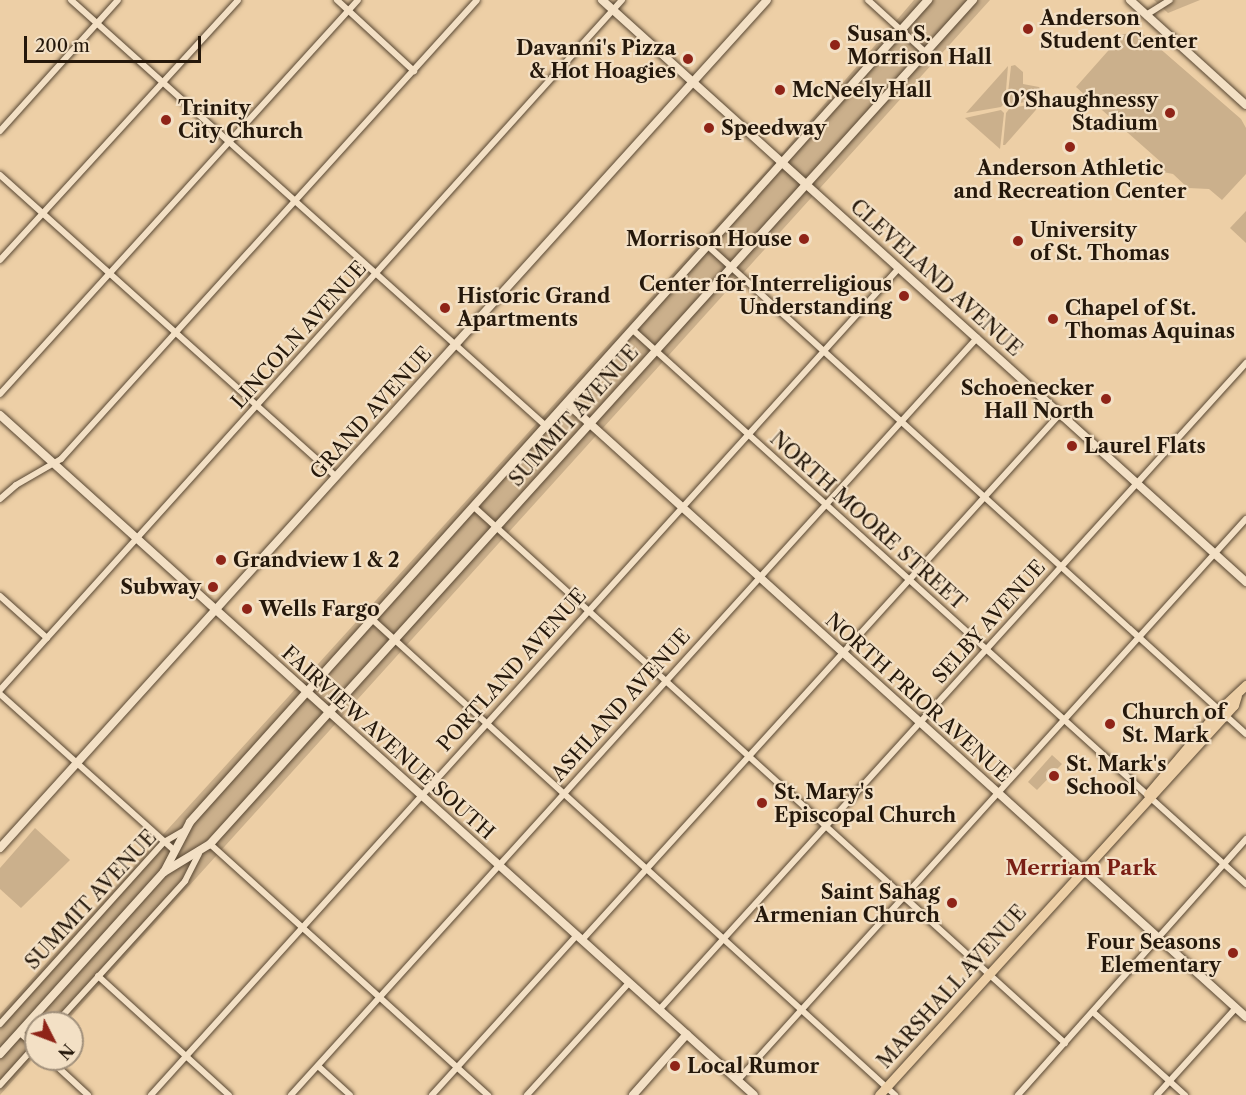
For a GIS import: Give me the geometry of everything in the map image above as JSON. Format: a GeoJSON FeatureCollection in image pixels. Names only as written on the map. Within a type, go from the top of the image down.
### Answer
{"type":"FeatureCollection","features":[{"type":"Feature","properties":{"kind":"main road","name":"MARSHALL AVENUE"},"geometry":{"type":"LineString","coordinates":[[879,1095],[1246,685]]}},
{"type":"Feature","properties":{"kind":"street"},"geometry":{"type":"LineString","coordinates":[[71,0],[546,426]]}},
{"type":"Feature","properties":{"kind":"street"},"geometry":{"type":"LineString","coordinates":[[0,131],[118,0]]}},
{"type":"Feature","properties":{"kind":"street"},"geometry":{"type":"LineString","coordinates":[[0,260],[238,0]]}},
{"type":"Feature","properties":{"kind":"street"},"geometry":{"type":"LineString","coordinates":[[337,0],[414,71]]}},
{"type":"Feature","properties":{"kind":"street"},"geometry":{"type":"LineString","coordinates":[[0,394],[358,0]]}},
{"type":"Feature","properties":{"kind":"street"},"geometry":{"type":"LineString","coordinates":[[0,499],[52,462],[61,459],[477,0]]}},
{"type":"Feature","properties":{"kind":"street","name":"CLEVELAND AVENUE"},"geometry":{"type":"LineString","coordinates":[[602,0],[1246,582]]}},
{"type":"Feature","properties":{"kind":"street","name":"LINCOLN AVENUE"},"geometry":{"type":"LineString","coordinates":[[0,692],[136,538],[622,0]]}},
{"type":"Feature","properties":{"kind":"street","name":"GRAND AVENUE"},"geometry":{"type":"LineString","coordinates":[[0,848],[766,0]]}},
{"type":"Feature","properties":{"kind":"street"},"geometry":{"type":"LineString","coordinates":[[868,0],[926,52]]}},
{"type":"Feature","properties":{"kind":"street","name":"SUMMIT AVENUE"},"geometry":{"type":"LineString","coordinates":[[1,1051],[20,1033],[164,872],[173,849],[185,830],[306,691],[634,331],[928,0]]}},
{"type":"Feature","properties":{"kind":"street","name":"SUMMIT AVENUE"},"geometry":{"type":"LineString","coordinates":[[67,1011],[185,881],[200,854],[973,0]]}},
{"type":"Feature","properties":{"kind":"street"},"geometry":{"type":"LineString","coordinates":[[1130,0],[1246,105]]}},
{"type":"Feature","properties":{"kind":"street"},"geometry":{"type":"LineString","coordinates":[[1146,15],[1167,1]]}},
{"type":"Feature","properties":{"kind":"street"},"geometry":{"type":"LineString","coordinates":[[0,174],[336,476]]}},
{"type":"Feature","properties":{"kind":"street"},"geometry":{"type":"LineString","coordinates":[[709,247],[1246,734]]}},
{"type":"Feature","properties":{"kind":"street","name":"PORTLAND AVENUE"},"geometry":{"type":"LineString","coordinates":[[151,1095],[899,268]]}},
{"type":"Feature","properties":{"kind":"street","name":"NORTH MOORE STREET"},"geometry":{"type":"LineString","coordinates":[[634,331],[1246,884]]}},
{"type":"Feature","properties":{"kind":"street","name":"ASHLAND AVENUE"},"geometry":{"type":"LineString","coordinates":[[291,1095],[562,793],[977,338]]}},
{"type":"Feature","properties":{"kind":"street","name":"SELBY AVENUE"},"geometry":{"type":"LineString","coordinates":[[659,1010],[1246,363]]}},
{"type":"Feature","properties":{"kind":"street","name":"NORTH PRIOR AVENUE"},"geometry":{"type":"LineString","coordinates":[[567,403],[1246,1017]]}},
{"type":"Feature","properties":{"kind":"street"},"geometry":{"type":"LineString","coordinates":[[432,1095],[646,870],[1060,414]]}},
{"type":"Feature","properties":{"kind":"street","name":"FAIRVIEW AVENUE SOUTH"},"geometry":{"type":"LineString","coordinates":[[0,415],[738,1080],[747,1093]]}},
{"type":"Feature","properties":{"kind":"street"},"geometry":{"type":"LineString","coordinates":[[474,507],[1065,1043]]}},
{"type":"Feature","properties":{"kind":"street"},"geometry":{"type":"LineString","coordinates":[[738,1080],[1246,519]]}},
{"type":"Feature","properties":{"kind":"street"},"geometry":{"type":"LineString","coordinates":[[0,596],[47,638]]}},
{"type":"Feature","properties":{"kind":"street"},"geometry":{"type":"LineString","coordinates":[[373,620],[895,1095]]}},
{"type":"Feature","properties":{"kind":"street"},"geometry":{"type":"LineString","coordinates":[[0,692],[173,849]]}},
{"type":"Feature","properties":{"kind":"street","name":"SUMMIT AVENUE"},"geometry":{"type":"LineString","coordinates":[[0,1024],[164,842],[185,830]]}},
{"type":"Feature","properties":{"kind":"street"},"geometry":{"type":"LineString","coordinates":[[1018,1095],[1246,839]]}},
{"type":"Feature","properties":{"kind":"street"},"geometry":{"type":"LineString","coordinates":[[210,844],[488,1095]]}},
{"type":"Feature","properties":{"kind":"street","name":"SUMMIT AVENUE"},"geometry":{"type":"LineString","coordinates":[[164,872],[200,854]]}},
{"type":"Feature","properties":{"kind":"street"},"geometry":{"type":"LineString","coordinates":[[98,976],[230,1095]]}},
{"type":"Feature","properties":{"kind":"street"},"geometry":{"type":"LineString","coordinates":[[527,1095],[629,983]]}},
{"type":"Feature","properties":{"kind":"street"},"geometry":{"type":"LineString","coordinates":[[1157,1095],[1236,1008]]}},
{"type":"Feature","properties":{"kind":"street"},"geometry":{"type":"LineString","coordinates":[[1093,1012],[1185,1095]]}},
{"type":"Feature","properties":{"kind":"street"},"geometry":{"type":"LineString","coordinates":[[20,1033],[24,1036]]}},
{"type":"Feature","properties":{"kind":"street"},"geometry":{"type":"LineString","coordinates":[[633,1095],[687,1034]]}},
{"type":"Feature","properties":{"kind":"street"},"geometry":{"type":"LineString","coordinates":[[0,1085],[24,1059]]}},
{"type":"Feature","properties":{"kind":"street"},"geometry":{"type":"LineString","coordinates":[[318,1066],[350,1095]]}},
{"type":"Feature","properties":{"kind":"street"},"geometry":{"type":"LineString","coordinates":[[62,1071],[88,1095]]}},
{"type":"Feature","properties":{"kind":"shaded area"},"geometry":{"type":"Polygon","coordinates":[[[914,0],[990,0],[76,1011],[24,1011],[24,1068],[0,1095],[0,1014],[784,151],[914,0]]]}},
{"type":"Feature","properties":{"kind":"shaded area"},"geometry":{"type":"Polygon","coordinates":[[[1154,0],[1200,0],[1168,13],[1154,0]]]}},
{"type":"Feature","properties":{"kind":"shaded area","name":"O’Shaughnessy Stadium"},"geometry":{"type":"Polygon","coordinates":[[[1142,33],[1241,119],[1246,128],[1246,174],[1222,200],[1209,189],[1188,188],[1173,174],[1163,172],[1159,167],[1162,163],[1076,87],[1123,34],[1142,33]]]}},
{"type":"Feature","properties":{"kind":"shaded area"},"geometry":{"type":"Polygon","coordinates":[[[1015,65],[1023,72],[1023,84],[1039,87],[1046,98],[1010,105],[1007,102],[1011,66],[1015,65]]]}},
{"type":"Feature","properties":{"kind":"shaded area"},"geometry":{"type":"Polygon","coordinates":[[[1008,66],[1005,102],[1001,107],[966,113],[1008,66]]]}},
{"type":"Feature","properties":{"kind":"shaded area"},"geometry":{"type":"Polygon","coordinates":[[[1042,103],[1003,145],[1006,113],[1010,108],[1042,103]]]}},
{"type":"Feature","properties":{"kind":"shaded area"},"geometry":{"type":"Polygon","coordinates":[[[1001,110],[1004,113],[1000,149],[965,118],[1001,110]]]}},
{"type":"Feature","properties":{"kind":"shaded area"},"geometry":{"type":"Polygon","coordinates":[[[1246,211],[1246,243],[1230,228],[1246,211]]]}},
{"type":"Feature","properties":{"kind":"shaded area"},"geometry":{"type":"Polygon","coordinates":[[[1052,755],[1062,764],[1037,790],[1028,782],[1052,755]]]}},
{"type":"Feature","properties":{"kind":"shaded area"},"geometry":{"type":"Polygon","coordinates":[[[35,828],[70,860],[21,908],[0,889],[0,868],[35,828]]]}},
{"type":"Feature","properties":{"kind":"place","name":"Anderson Student Center"},"geometry":{"type":"Point","coordinates":[1028,29]}},
{"type":"Feature","properties":{"kind":"place","name":"Susan S. Morrison Hall"},"geometry":{"type":"Point","coordinates":[835,45]}},
{"type":"Feature","properties":{"kind":"place","name":"Davanni's Pizza & Hot Hoagies"},"geometry":{"type":"Point","coordinates":[688,59]}},
{"type":"Feature","properties":{"kind":"place","name":"McNeely Hall"},"geometry":{"type":"Point","coordinates":[780,90]}},
{"type":"Feature","properties":{"kind":"place","name":"O’Shaughnessy Stadium"},"geometry":{"type":"Point","coordinates":[1170,113]}},
{"type":"Feature","properties":{"kind":"place","name":"Trinity City Church"},"geometry":{"type":"Point","coordinates":[166,120]}},
{"type":"Feature","properties":{"kind":"place","name":"Speedway"},"geometry":{"type":"Point","coordinates":[709,128]}},
{"type":"Feature","properties":{"kind":"place","name":"Anderson Athletic and Recreation Center"},"geometry":{"type":"Point","coordinates":[1070,147]}},
{"type":"Feature","properties":{"kind":"place","name":"Morrison House"},"geometry":{"type":"Point","coordinates":[804,239]}},
{"type":"Feature","properties":{"kind":"place","name":"University of St. Thomas"},"geometry":{"type":"Point","coordinates":[1018,241]}},
{"type":"Feature","properties":{"kind":"place","name":"Center for Interreligious Understanding"},"geometry":{"type":"Point","coordinates":[904,296]}},
{"type":"Feature","properties":{"kind":"place","name":"Historic Grand Apartments"},"geometry":{"type":"Point","coordinates":[445,308]}},
{"type":"Feature","properties":{"kind":"place","name":"Chapel of St. Thomas Aquinas"},"geometry":{"type":"Point","coordinates":[1053,319]}},
{"type":"Feature","properties":{"kind":"place","name":"Schoenecker Hall North"},"geometry":{"type":"Point","coordinates":[1106,399]}},
{"type":"Feature","properties":{"kind":"place","name":"Laurel Flats"},"geometry":{"type":"Point","coordinates":[1072,446]}},
{"type":"Feature","properties":{"kind":"place","name":"Grandview 1 & 2"},"geometry":{"type":"Point","coordinates":[221,560]}},
{"type":"Feature","properties":{"kind":"place","name":"Subway"},"geometry":{"type":"Point","coordinates":[213,587]}},
{"type":"Feature","properties":{"kind":"place","name":"Wells Fargo"},"geometry":{"type":"Point","coordinates":[247,609]}},
{"type":"Feature","properties":{"kind":"place","name":"Church of St. Mark"},"geometry":{"type":"Point","coordinates":[1110,724]}},
{"type":"Feature","properties":{"kind":"place","name":"St. Mark's School"},"geometry":{"type":"Point","coordinates":[1054,776]}},
{"type":"Feature","properties":{"kind":"place","name":"St. Mary's Episcopal Church"},"geometry":{"type":"Point","coordinates":[762,803]}},
{"type":"Feature","properties":{"kind":"place","name":"Saint Sahag Armenian Church"},"geometry":{"type":"Point","coordinates":[952,903]}},
{"type":"Feature","properties":{"kind":"place","name":"Four Seasons Elementary"},"geometry":{"type":"Point","coordinates":[1233,953]}},
{"type":"Feature","properties":{"kind":"place","name":"Local Rumor"},"geometry":{"type":"Point","coordinates":[675,1066]}},
{"type":"Feature","properties":{"kind":"district","name":"Merriam Park"},"geometry":{"type":"Point","coordinates":[1081,868]}}]}
